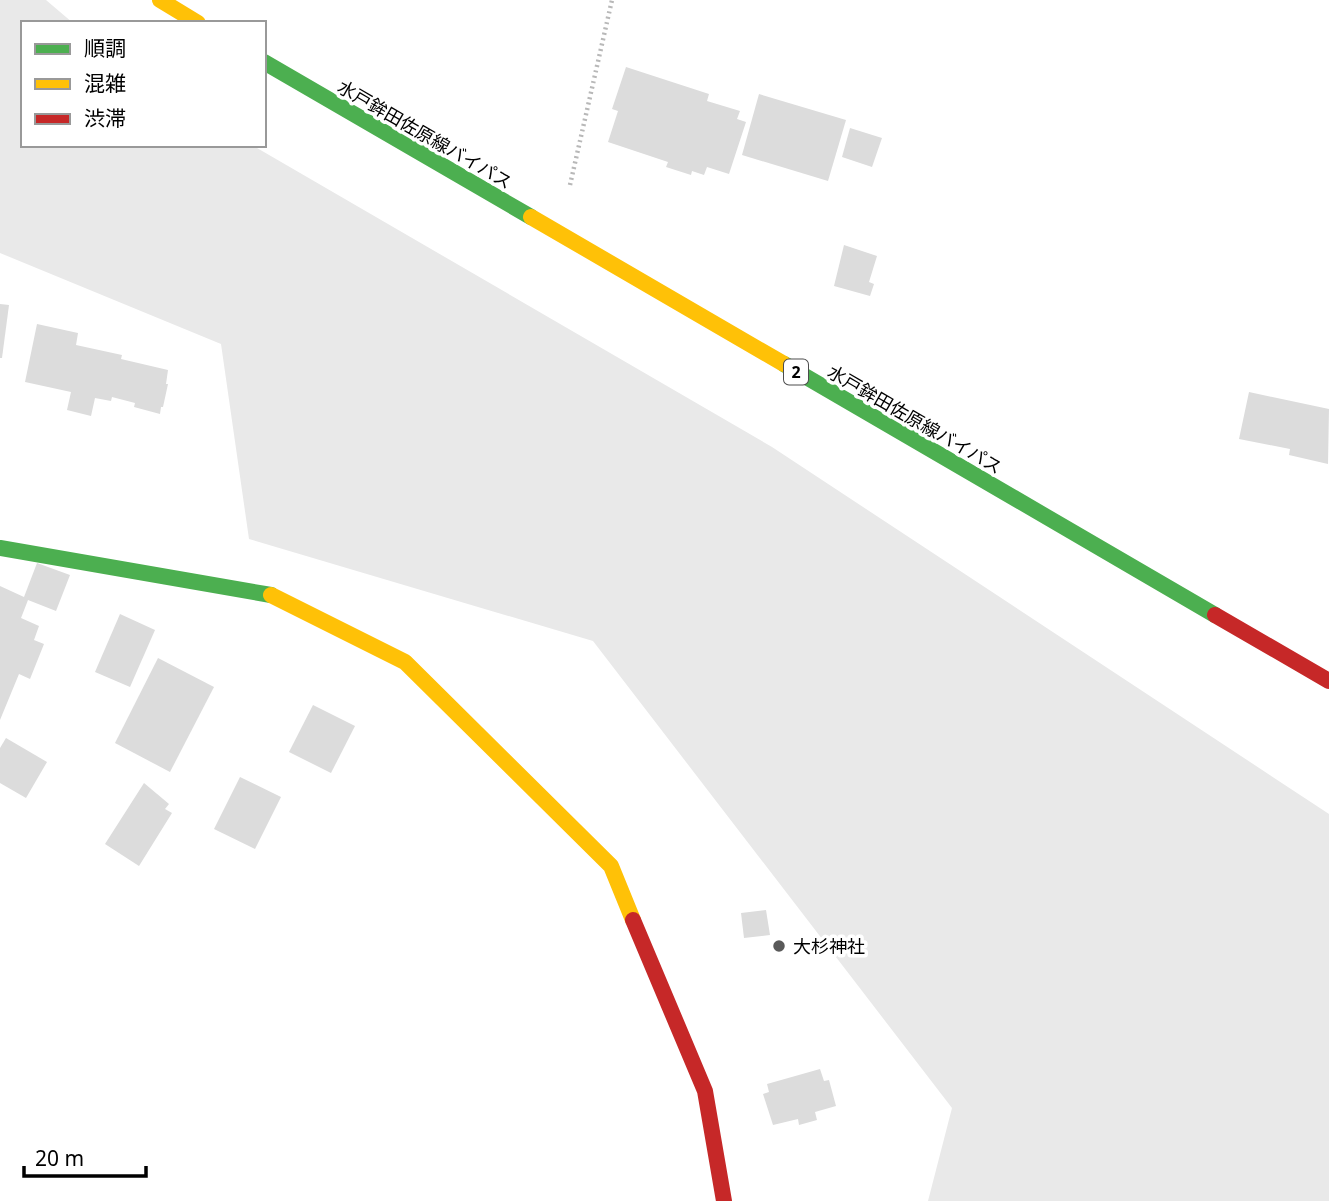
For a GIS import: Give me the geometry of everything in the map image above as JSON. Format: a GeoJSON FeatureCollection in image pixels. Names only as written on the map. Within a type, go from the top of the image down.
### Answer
{"type":"FeatureCollection","features":[{"type":"Feature","properties":{"kind":"main road"},"geometry":{"type":"LineString","coordinates":[[160,0],[195,21]]}},
{"type":"Feature","properties":{"kind":"main road","name":"水戸鉾田佐原線バイパス"},"geometry":{"type":"LineString","coordinates":[[266,63],[1329,681]]}},
{"type":"Feature","properties":{"kind":"main road"},"geometry":{"type":"LineString","coordinates":[[0,548],[271,595],[405,662],[611,866],[705,1091],[724,1201]]}},
{"type":"Feature","properties":{"kind":"path"},"geometry":{"type":"LineString","coordinates":[[570,185],[612,0]]}},
{"type":"Feature","properties":{"kind":"shaded area"},"geometry":{"type":"Polygon","coordinates":[[[0,0],[46,0],[71,21],[21,21],[21,147],[255,147],[772,447],[1329,814],[1329,1201],[928,1201],[952,1108],[593,641],[249,539],[221,344],[0,253],[0,0]]]}},
{"type":"Feature","properties":{"kind":"building"},"geometry":{"type":"Polygon","coordinates":[[[626,67],[709,94],[707,101],[740,111],[737,119],[746,122],[729,174],[707,167],[704,175],[692,171],[691,175],[666,167],[668,162],[608,142],[618,111],[612,109],[626,67]]]}},
{"type":"Feature","properties":{"kind":"building"},"geometry":{"type":"Polygon","coordinates":[[[759,94],[846,120],[828,181],[742,155],[759,94]]]}},
{"type":"Feature","properties":{"kind":"building"},"geometry":{"type":"Polygon","coordinates":[[[850,128],[882,138],[872,167],[842,157],[850,128]]]}},
{"type":"Feature","properties":{"kind":"building"},"geometry":{"type":"Polygon","coordinates":[[[844,245],[877,256],[869,282],[874,284],[870,296],[834,286],[844,245]]]}},
{"type":"Feature","properties":{"kind":"building"},"geometry":{"type":"Polygon","coordinates":[[[0,304],[9,305],[2,358],[0,358],[0,304]]]}},
{"type":"Feature","properties":{"kind":"building"},"geometry":{"type":"Polygon","coordinates":[[[37,324],[78,333],[76,345],[122,355],[121,359],[168,370],[168,384],[160,414],[112,397],[111,401],[95,398],[91,416],[67,410],[71,392],[25,382],[37,324]]]}},
{"type":"Feature","properties":{"kind":"building"},"geometry":{"type":"Polygon","coordinates":[[[1249,392],[1329,409],[1328,464],[1289,455],[1290,449],[1239,439],[1249,392]]]}},
{"type":"Feature","properties":{"kind":"building"},"geometry":{"type":"Polygon","coordinates":[[[37,563],[70,575],[56,611],[28,600],[21,618],[39,626],[34,640],[44,644],[30,679],[19,674],[0,720],[0,586],[24,597],[37,563]]]}},
{"type":"Feature","properties":{"kind":"building"},"geometry":{"type":"Polygon","coordinates":[[[120,614],[155,630],[130,687],[95,672],[120,614]]]}},
{"type":"Feature","properties":{"kind":"building"},"geometry":{"type":"Polygon","coordinates":[[[158,658],[214,687],[170,772],[115,743],[158,658]]]}},
{"type":"Feature","properties":{"kind":"building"},"geometry":{"type":"Polygon","coordinates":[[[313,705],[355,726],[331,773],[289,752],[313,705]]]}},
{"type":"Feature","properties":{"kind":"building"},"geometry":{"type":"Polygon","coordinates":[[[6,738],[47,762],[26,798],[0,783],[0,748],[6,738]]]}},
{"type":"Feature","properties":{"kind":"building"},"geometry":{"type":"Polygon","coordinates":[[[240,777],[281,797],[255,849],[214,829],[240,777]]]}},
{"type":"Feature","properties":{"kind":"building"},"geometry":{"type":"Polygon","coordinates":[[[144,783],[169,804],[165,809],[172,813],[139,866],[105,844],[144,783]]]}},
{"type":"Feature","properties":{"kind":"building"},"geometry":{"type":"Polygon","coordinates":[[[766,910],[770,935],[744,938],[741,913],[766,910]]]}},
{"type":"Feature","properties":{"kind":"building"},"geometry":{"type":"Polygon","coordinates":[[[820,1069],[824,1081],[829,1080],[836,1106],[815,1112],[817,1120],[799,1125],[798,1119],[773,1125],[763,1094],[769,1092],[767,1084],[820,1069]]]}},
{"type":"Feature","properties":{"kind":"traffic: fast"},"geometry":{"type":"LineString","coordinates":[[266,63],[531,217]]}},
{"type":"Feature","properties":{"kind":"traffic: fast"},"geometry":{"type":"LineString","coordinates":[[784,364],[1215,615]]}},
{"type":"Feature","properties":{"kind":"traffic: fast"},"geometry":{"type":"LineString","coordinates":[[0,548],[271,595]]}},
{"type":"Feature","properties":{"kind":"traffic: slow"},"geometry":{"type":"LineString","coordinates":[[160,0],[195,21]]}},
{"type":"Feature","properties":{"kind":"traffic: slow"},"geometry":{"type":"LineString","coordinates":[[531,217],[784,364]]}},
{"type":"Feature","properties":{"kind":"traffic: slow"},"geometry":{"type":"LineString","coordinates":[[271,595],[405,662],[611,866],[633,920]]}},
{"type":"Feature","properties":{"kind":"traffic: jam"},"geometry":{"type":"LineString","coordinates":[[1215,615],[1329,681]]}},
{"type":"Feature","properties":{"kind":"traffic: jam"},"geometry":{"type":"LineString","coordinates":[[633,920],[705,1091],[724,1201]]}},
{"type":"Feature","properties":{"kind":"place","name":"大杉神社"},"geometry":{"type":"Point","coordinates":[779,946]}}]}
